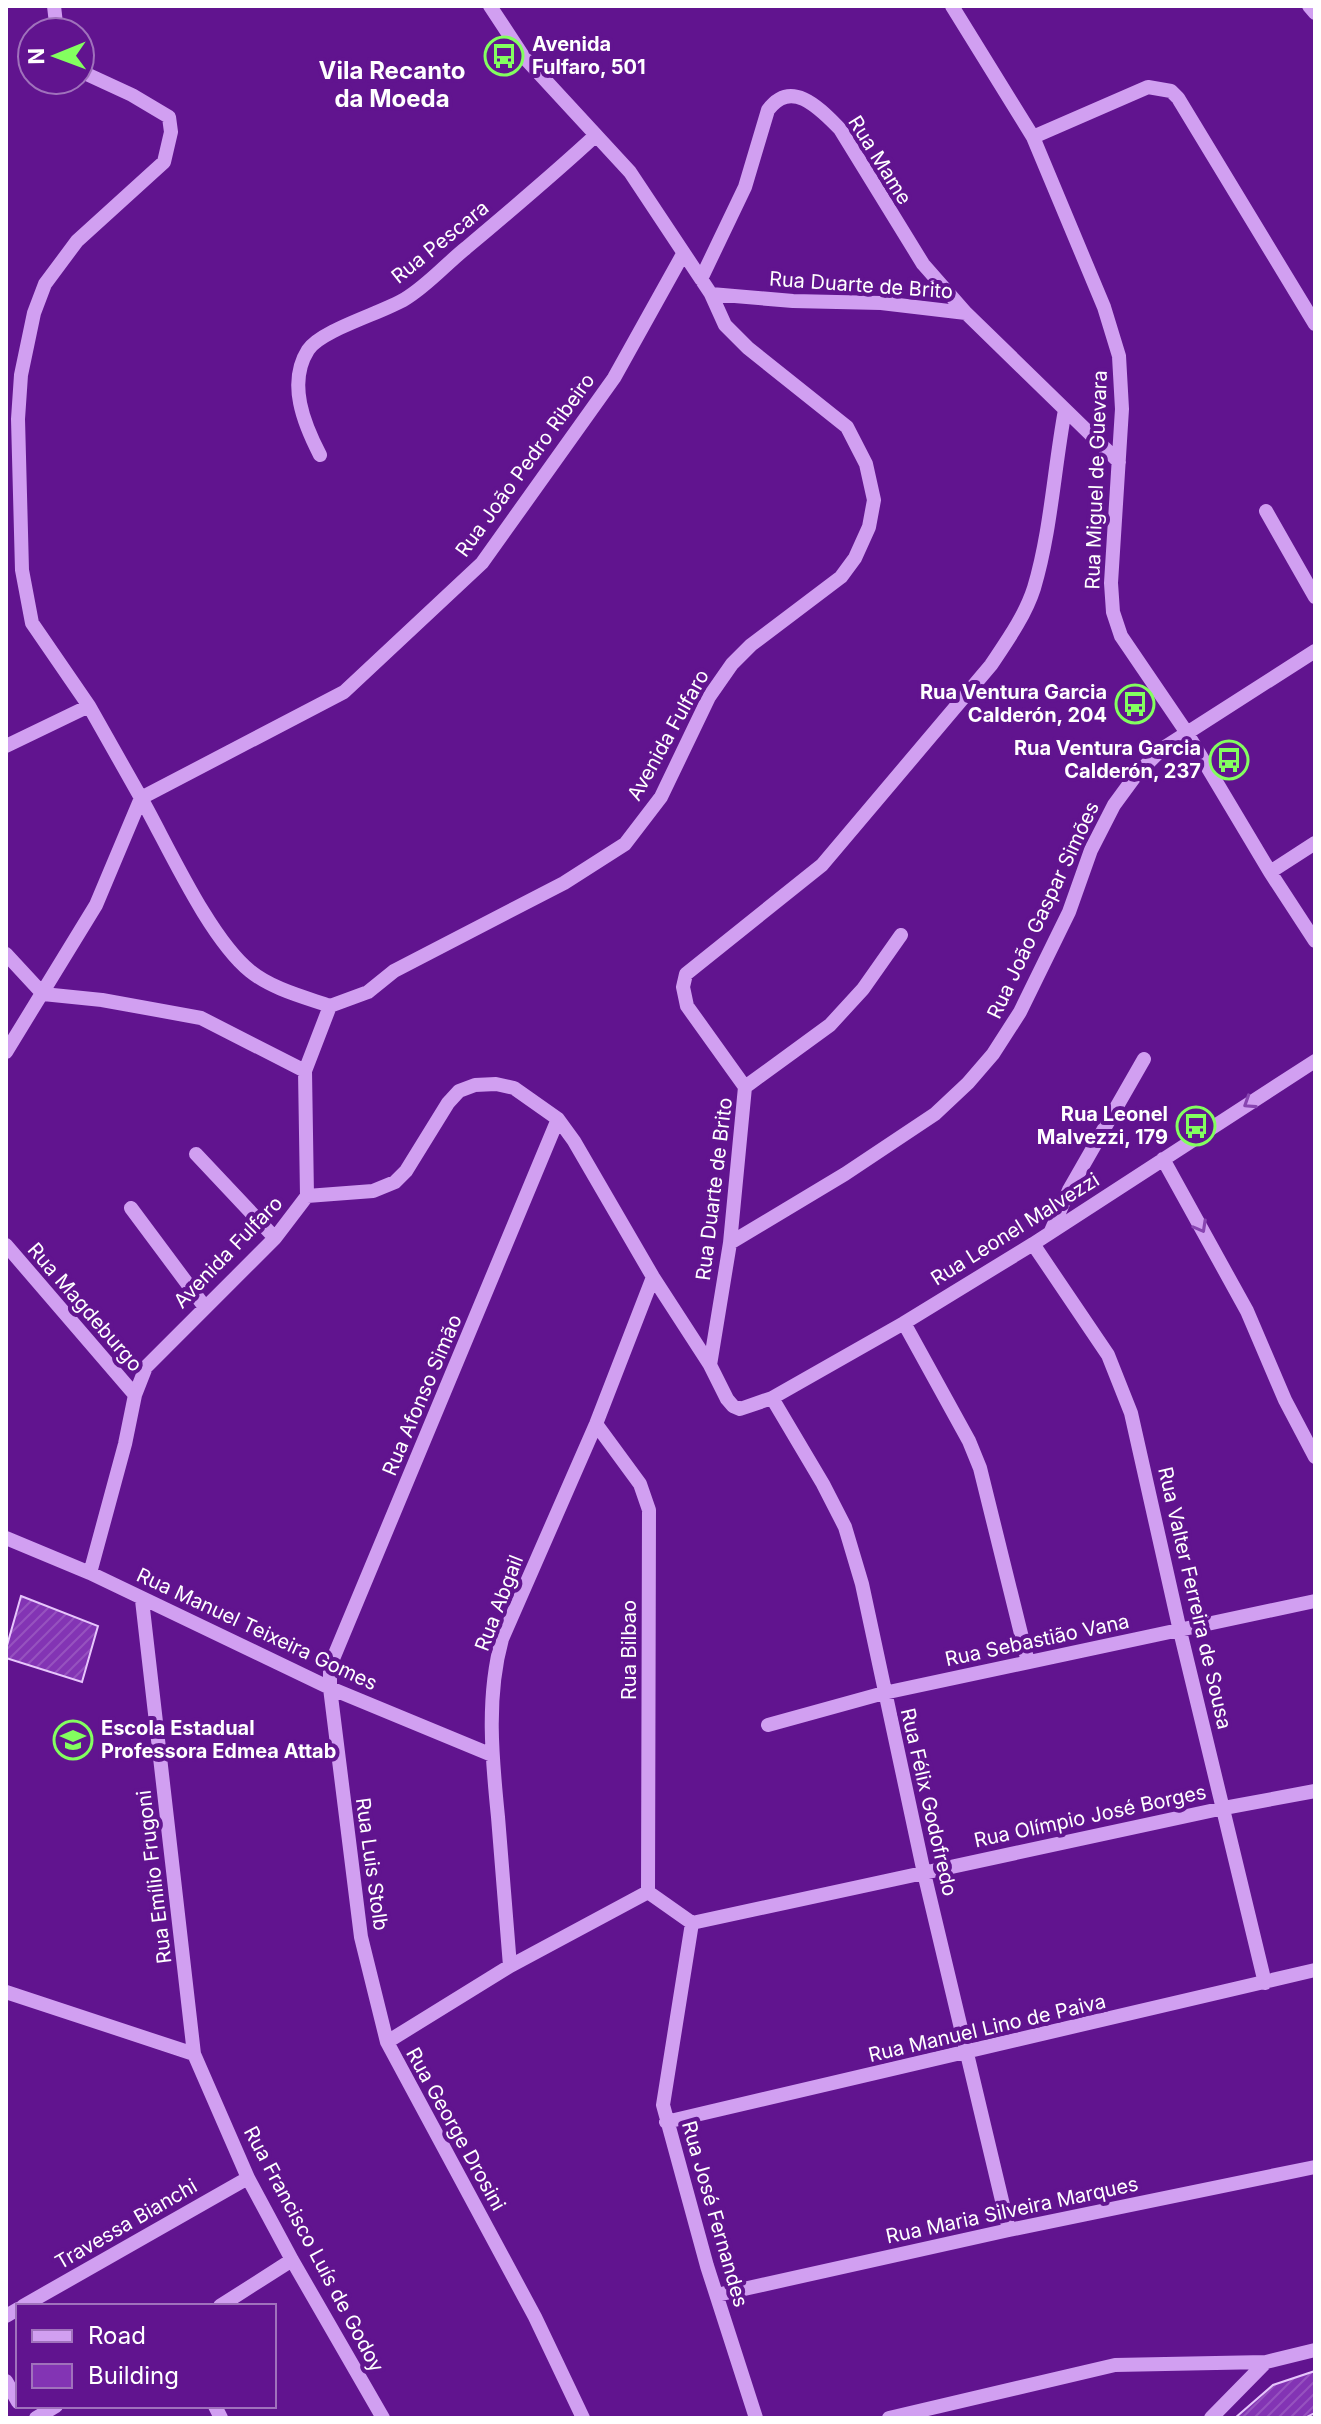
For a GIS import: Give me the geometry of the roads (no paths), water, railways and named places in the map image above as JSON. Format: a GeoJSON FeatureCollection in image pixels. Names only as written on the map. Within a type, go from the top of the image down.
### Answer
{"type":"FeatureCollection","features":[{"type":"Feature","properties":{"kind":"street","name":"Avenida Fulfaro"},"geometry":{"type":"LineString","coordinates":[[90,1573],[135,1395],[146,1367],[275,1238],[307,1196],[305,1071],[330,1006],[368,992],[394,971],[564,883],[625,844],[661,797],[709,697],[732,664],[751,645],[841,577],[855,558],[869,527],[874,500],[866,464],[847,427],[748,348],[725,325],[711,294],[630,172],[523,56],[490,6]]}},
{"type":"Feature","properties":{"kind":"street","name":"Rua Miguel de Guevara"},"geometry":{"type":"LineString","coordinates":[[952,6],[1033,137],[1104,307],[1119,356],[1123,397],[1111,583],[1113,612],[1121,636],[1187,733],[1315,941]]}},
{"type":"Feature","properties":{"kind":"street"},"geometry":{"type":"LineString","coordinates":[[1309,6],[1315,13]]}},
{"type":"Feature","properties":{"kind":"street"},"geometry":{"type":"LineString","coordinates":[[96,78],[169,117],[171,132],[164,162],[77,241],[45,284],[34,313],[21,375],[18,419],[22,570],[26,601],[32,623],[89,706],[208,918],[233,954],[252,973],[330,1006]]}},
{"type":"Feature","properties":{"kind":"street"},"geometry":{"type":"LineString","coordinates":[[1033,137],[1148,87],[1171,91],[1315,324]]}},
{"type":"Feature","properties":{"kind":"street","name":"Rua Mame"},"geometry":{"type":"LineString","coordinates":[[701,279],[745,187],[768,110],[776,100],[798,96],[823,111],[840,129],[923,264],[966,313]]}},
{"type":"Feature","properties":{"kind":"street","name":"Rua Pescara"},"geometry":{"type":"LineString","coordinates":[[320,455],[309,435],[297,385],[300,366],[310,347],[406,298],[552,176],[596,135]]}},
{"type":"Feature","properties":{"kind":"street","name":"Rua João Pedro Ribeiro"},"geometry":{"type":"LineString","coordinates":[[141,798],[344,692],[482,563],[614,378],[683,254]]}},
{"type":"Feature","properties":{"kind":"street","name":"Rua Duarte de Brito"},"geometry":{"type":"LineString","coordinates":[[711,294],[793,301],[881,303],[966,313],[1119,462]]}},
{"type":"Feature","properties":{"kind":"street","name":"Rua Duarte de Brito"},"geometry":{"type":"LineString","coordinates":[[710,1365],[730,1243],[745,1087],[687,1006],[683,987],[686,974],[822,865],[991,665],[1014,630],[1033,591],[1065,410]]}},
{"type":"Feature","properties":{"kind":"street"},"geometry":{"type":"LineString","coordinates":[[1266,511],[1315,597]]}},
{"type":"Feature","properties":{"kind":"street","name":"Rua João Gaspar Simões"},"geometry":{"type":"LineString","coordinates":[[730,1243],[845,1174],[922,1123],[968,1083],[993,1054],[1020,1012],[1069,912],[1091,850],[1114,805],[1136,775],[1162,749],[1315,651]]}},
{"type":"Feature","properties":{"kind":"street"},"geometry":{"type":"LineString","coordinates":[[6,746],[89,706]]}},
{"type":"Feature","properties":{"kind":"street"},"geometry":{"type":"LineString","coordinates":[[6,1052],[96,905],[141,798]]}},
{"type":"Feature","properties":{"kind":"street"},"geometry":{"type":"LineString","coordinates":[[1270,872],[1315,843]]}},
{"type":"Feature","properties":{"kind":"street"},"geometry":{"type":"LineString","coordinates":[[745,1087],[830,1025],[863,989],[901,935]]}},
{"type":"Feature","properties":{"kind":"street"},"geometry":{"type":"LineString","coordinates":[[6,954],[43,994],[102,1000],[201,1018],[305,1071]]}},
{"type":"Feature","properties":{"kind":"street"},"geometry":{"type":"LineString","coordinates":[[1050,1232],[1069,1190],[1144,1059]]}},
{"type":"Feature","properties":{"kind":"street","name":"Rua Leonel Malvezzi"},"geometry":{"type":"LineString","coordinates":[[710,1365],[733,1406],[740,1409],[772,1398],[904,1323],[1033,1244],[1315,1061]]}},
{"type":"Feature","properties":{"kind":"street"},"geometry":{"type":"LineString","coordinates":[[307,1196],[373,1191],[395,1182],[406,1171],[448,1103],[459,1091],[475,1085],[496,1084],[514,1088],[558,1119],[574,1141],[653,1277],[710,1365]]}},
{"type":"Feature","properties":{"kind":"street","name":"Rua Afonso Simão"},"geometry":{"type":"LineString","coordinates":[[330,1688],[330,1666],[558,1119]]}},
{"type":"Feature","properties":{"kind":"street"},"geometry":{"type":"LineString","coordinates":[[196,1154],[275,1238]]}},
{"type":"Feature","properties":{"kind":"street"},"geometry":{"type":"LineString","coordinates":[[1163,1159],[1247,1311],[1285,1400],[1315,1457]]}},
{"type":"Feature","properties":{"kind":"street"},"geometry":{"type":"LineString","coordinates":[[131,1208],[204,1306]]}},
{"type":"Feature","properties":{"kind":"street","name":"Rua Valter Ferreira de Sousa"},"geometry":{"type":"LineString","coordinates":[[1033,1244],[1108,1355],[1131,1413],[1265,1983]]}},
{"type":"Feature","properties":{"kind":"street","name":"Rua Magdeburgo"},"geometry":{"type":"LineString","coordinates":[[6,1245],[135,1395]]}},
{"type":"Feature","properties":{"kind":"street","name":"Rua Abgail"},"geometry":{"type":"LineString","coordinates":[[510,1966],[492,1755],[495,1664],[502,1639],[596,1424],[653,1277]]}},
{"type":"Feature","properties":{"kind":"street"},"geometry":{"type":"LineString","coordinates":[[904,1323],[969,1441],[980,1468],[1028,1662]]}},
{"type":"Feature","properties":{"kind":"street","name":"Rua Félix Godofredo"},"geometry":{"type":"LineString","coordinates":[[772,1398],[845,1527],[862,1584],[924,1873],[1009,2230]]}},
{"type":"Feature","properties":{"kind":"street","name":"Rua Bilbao"},"geometry":{"type":"LineString","coordinates":[[596,1424],[640,1484],[649,1510],[648,1892]]}},
{"type":"Feature","properties":{"kind":"street","name":"Rua Manuel Teixeira Gomes"},"geometry":{"type":"LineString","coordinates":[[6,1538],[90,1573],[330,1688],[492,1755]]}},
{"type":"Feature","properties":{"kind":"street","name":"Rua Emílio Frugoni"},"geometry":{"type":"LineString","coordinates":[[142,1600],[194,2054]]}},
{"type":"Feature","properties":{"kind":"street","name":"Rua Sebastião Vana"},"geometry":{"type":"LineString","coordinates":[[768,1725],[884,1693],[1315,1601]]}},
{"type":"Feature","properties":{"kind":"street","name":"Rua Luis Stolb"},"geometry":{"type":"LineString","coordinates":[[330,1688],[361,1937],[387,2042]]}},
{"type":"Feature","properties":{"kind":"street","name":"Rua Olímpio José Borges"},"geometry":{"type":"LineString","coordinates":[[692,1923],[1315,1791]]}},
{"type":"Feature","properties":{"kind":"street"},"geometry":{"type":"LineString","coordinates":[[648,1892],[692,1923]]}},
{"type":"Feature","properties":{"kind":"street","name":"Rua George Drosini"},"geometry":{"type":"LineString","coordinates":[[583,2418],[528,2304],[387,2042],[510,1966],[648,1892]]}},
{"type":"Feature","properties":{"kind":"street","name":"Rua José Fernandes"},"geometry":{"type":"LineString","coordinates":[[692,1923],[663,2105],[756,2418]]}},
{"type":"Feature","properties":{"kind":"street","name":"Rua Manuel Lino de Paiva"},"geometry":{"type":"LineString","coordinates":[[666,2122],[1315,1970]]}},
{"type":"Feature","properties":{"kind":"street"},"geometry":{"type":"LineString","coordinates":[[6,1992],[194,2054]]}},
{"type":"Feature","properties":{"kind":"street","name":"Rua Francisco Luís de Godoy"},"geometry":{"type":"LineString","coordinates":[[194,2054],[248,2178],[383,2418]]}},
{"type":"Feature","properties":{"kind":"street","name":"Rua Maria Silveira Marques"},"geometry":{"type":"LineString","coordinates":[[717,2295],[1009,2230],[1315,2167]]}},
{"type":"Feature","properties":{"kind":"street","name":"Travessa Bianchi"},"geometry":{"type":"LineString","coordinates":[[27,2304],[248,2178]]}},
{"type":"Feature","properties":{"kind":"street"},"geometry":{"type":"LineString","coordinates":[[223,2304],[292,2260]]}},
{"type":"Feature","properties":{"kind":"street"},"geometry":{"type":"LineString","coordinates":[[889,2418],[1115,2365],[1266,2362],[1315,2350]]}},
{"type":"Feature","properties":{"kind":"street"},"geometry":{"type":"LineString","coordinates":[[1211,2418],[1266,2362]]}},
{"type":"Feature","properties":{"kind":"street"},"geometry":{"type":"LineString","coordinates":[[6,2381],[16,2399]]}},
{"type":"Feature","properties":{"kind":"place","name":"Avenida Fulfaro, 501"},"geometry":{"type":"Point","coordinates":[504,56]}},
{"type":"Feature","properties":{"kind":"place","name":"Rua Ventura Garcia Calderón, 204"},"geometry":{"type":"Point","coordinates":[1135,704]}},
{"type":"Feature","properties":{"kind":"place","name":"Rua Ventura Garcia Calderón, 237"},"geometry":{"type":"Point","coordinates":[1229,760]}},
{"type":"Feature","properties":{"kind":"place","name":"Rua Leonel Malvezzi, 179"},"geometry":{"type":"Point","coordinates":[1196,1126]}},
{"type":"Feature","properties":{"kind":"place","name":"Escola Estadual Professora Edmea Attab"},"geometry":{"type":"Point","coordinates":[73,1740]}},
{"type":"Feature","properties":{"kind":"district","name":"Vila Recanto da Moeda"},"geometry":{"type":"Point","coordinates":[392,85]}}]}
